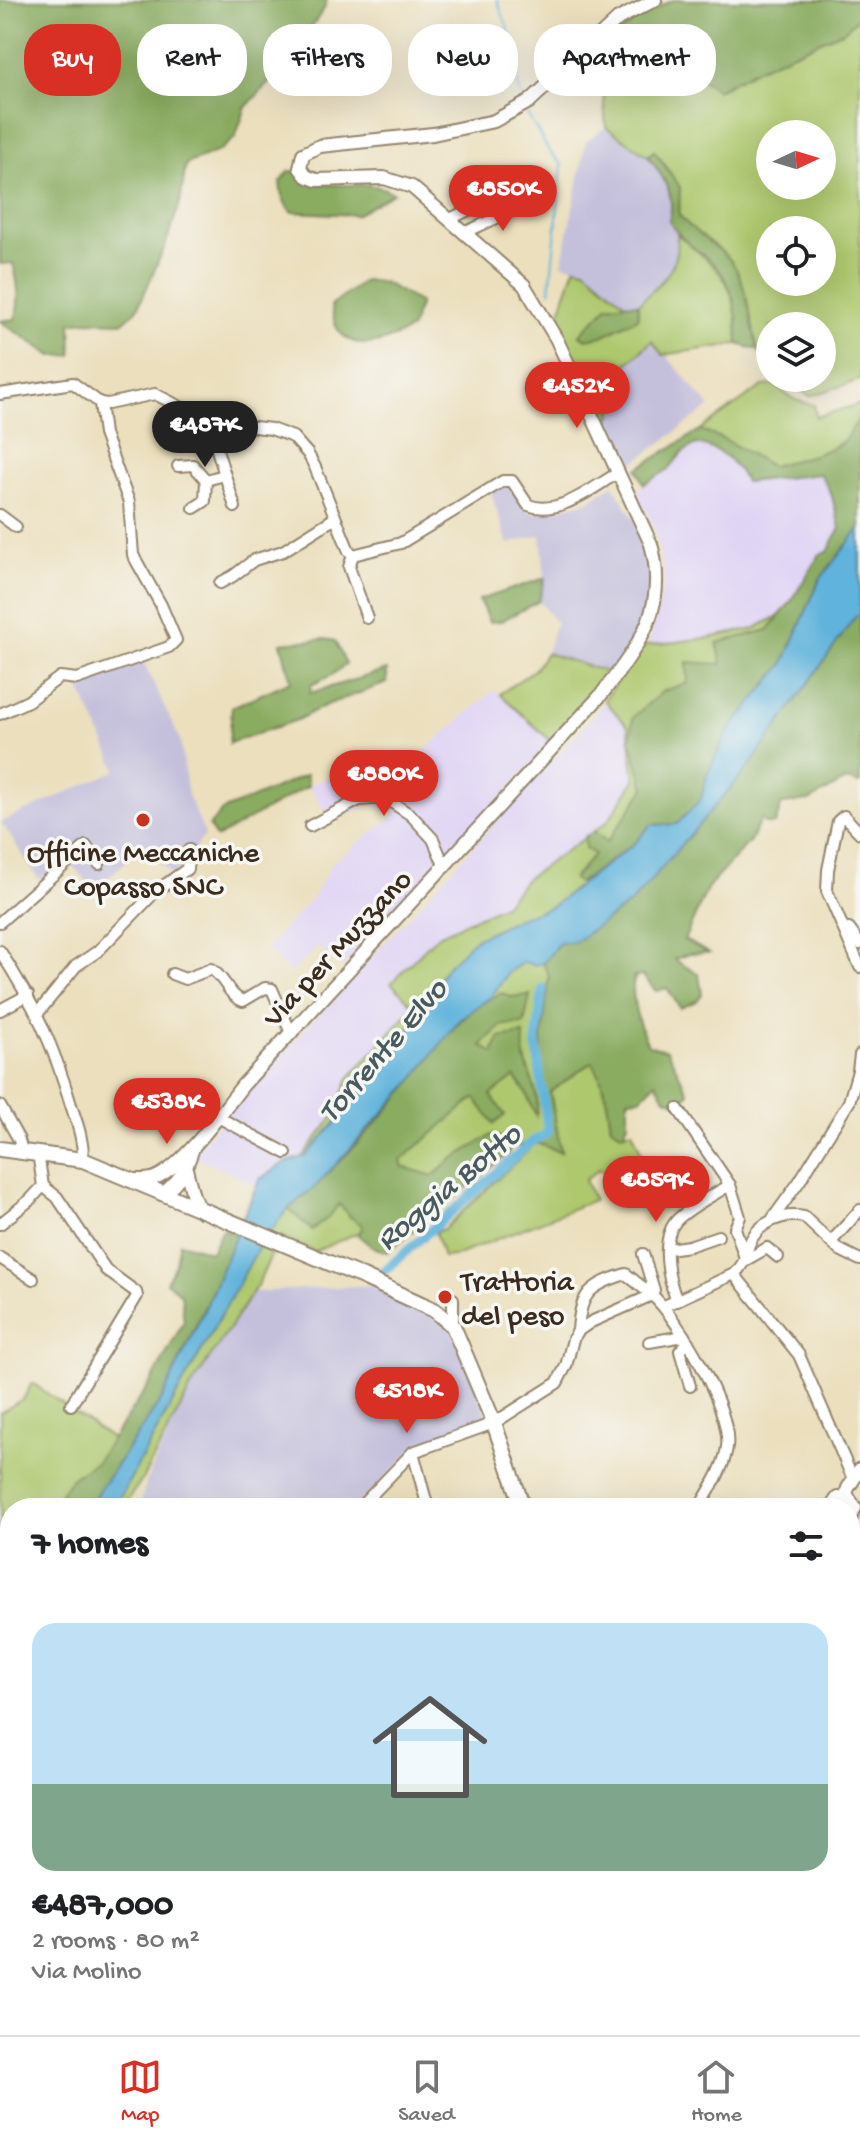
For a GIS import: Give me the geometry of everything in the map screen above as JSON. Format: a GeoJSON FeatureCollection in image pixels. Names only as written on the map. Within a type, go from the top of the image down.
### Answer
{"type":"FeatureCollection","features":[{"type":"Feature","properties":{"kind":"main road"},"geometry":{"type":"LineString","coordinates":[[0,1149],[83,1160],[415,1299],[434,1310],[453,1326],[494,1423],[519,1498]]}},
{"type":"Feature","properties":{"kind":"street","name":"Via per Muzzano"},"geometry":{"type":"LineString","coordinates":[[166,1173],[601,695],[633,653],[656,604],[656,562],[634,503],[557,340],[524,285],[412,187],[384,178],[316,180],[306,176],[300,168],[303,154],[320,146],[433,134],[494,121],[529,102],[618,19],[655,0]]}},
{"type":"Feature","properties":{"kind":"street"},"geometry":{"type":"LineString","coordinates":[[450,219],[502,194]]}},
{"type":"Feature","properties":{"kind":"street"},"geometry":{"type":"LineString","coordinates":[[466,232],[527,204]]}},
{"type":"Feature","properties":{"kind":"street"},"geometry":{"type":"LineString","coordinates":[[0,394],[73,383],[100,403],[155,394],[208,421],[271,429],[293,437],[308,454],[353,555]]}},
{"type":"Feature","properties":{"kind":"street"},"geometry":{"type":"LineString","coordinates":[[0,714],[28,701],[60,677],[77,679],[169,647],[176,640],[161,605],[133,555],[129,502],[104,434],[100,403]]}},
{"type":"Feature","properties":{"kind":"street"},"geometry":{"type":"LineString","coordinates":[[208,421],[235,507]]}},
{"type":"Feature","properties":{"kind":"street"},"geometry":{"type":"LineString","coordinates":[[178,466],[193,465],[206,480],[205,501],[194,508]]}},
{"type":"Feature","properties":{"kind":"street"},"geometry":{"type":"LineString","coordinates":[[353,555],[401,543],[503,481],[512,481],[528,505],[539,507],[553,506],[580,496],[618,473]]}},
{"type":"Feature","properties":{"kind":"street"},"geometry":{"type":"LineString","coordinates":[[206,480],[224,475]]}},
{"type":"Feature","properties":{"kind":"street"},"geometry":{"type":"LineString","coordinates":[[0,515],[16,527]]}},
{"type":"Feature","properties":{"kind":"street"},"geometry":{"type":"LineString","coordinates":[[220,583],[254,560],[283,551],[335,518]]}},
{"type":"Feature","properties":{"kind":"street"},"geometry":{"type":"LineString","coordinates":[[353,555],[349,567],[367,618]]}},
{"type":"Feature","properties":{"kind":"street"},"geometry":{"type":"LineString","coordinates":[[310,826],[359,800],[385,798],[411,815],[433,839],[445,867]]}},
{"type":"Feature","properties":{"kind":"street"},"geometry":{"type":"LineString","coordinates":[[860,833],[844,816],[838,821],[827,891],[860,967]]}},
{"type":"Feature","properties":{"kind":"street"},"geometry":{"type":"LineString","coordinates":[[0,922],[86,846],[99,864]]}},
{"type":"Feature","properties":{"kind":"street"},"geometry":{"type":"LineString","coordinates":[[38,1013],[76,966],[98,951],[155,892],[187,869],[189,850]]}},
{"type":"Feature","properties":{"kind":"street"},"geometry":{"type":"LineString","coordinates":[[838,915],[860,944]]}},
{"type":"Feature","properties":{"kind":"street"},"geometry":{"type":"LineString","coordinates":[[0,951],[38,1013],[69,1097],[83,1144],[83,1160]]}},
{"type":"Feature","properties":{"kind":"street"},"geometry":{"type":"LineString","coordinates":[[172,974],[185,979],[211,969],[220,974],[235,998],[243,1001],[265,988],[272,989],[291,1033]]}},
{"type":"Feature","properties":{"kind":"street"},"geometry":{"type":"LineString","coordinates":[[0,1010],[28,995]]}},
{"type":"Feature","properties":{"kind":"street"},"geometry":{"type":"LineString","coordinates":[[746,1260],[750,1240],[772,1220],[849,1102],[860,1055]]}},
{"type":"Feature","properties":{"kind":"street"},"geometry":{"type":"LineString","coordinates":[[0,1106],[22,1151]]}},
{"type":"Feature","properties":{"kind":"street"},"geometry":{"type":"LineString","coordinates":[[678,1109],[730,1185],[740,1217],[735,1228],[746,1260]]}},
{"type":"Feature","properties":{"kind":"street"},"geometry":{"type":"LineString","coordinates":[[218,1117],[286,1153]]}},
{"type":"Feature","properties":{"kind":"street","name":"Via per Muzzano"},"geometry":{"type":"LineString","coordinates":[[162,1194],[179,1180],[194,1144]]}},
{"type":"Feature","properties":{"kind":"street"},"geometry":{"type":"LineString","coordinates":[[38,1153],[43,1186],[57,1197],[106,1270],[136,1292],[137,1296],[71,1405]]}},
{"type":"Feature","properties":{"kind":"street"},"geometry":{"type":"LineString","coordinates":[[186,1169],[193,1196],[201,1211]]}},
{"type":"Feature","properties":{"kind":"street"},"geometry":{"type":"LineString","coordinates":[[132,1180],[153,1180],[166,1173]]}},
{"type":"Feature","properties":{"kind":"street"},"geometry":{"type":"LineString","coordinates":[[162,1194],[166,1173]]}},
{"type":"Feature","properties":{"kind":"street"},"geometry":{"type":"LineString","coordinates":[[677,1301],[669,1275],[668,1237],[676,1221],[730,1185]]}},
{"type":"Feature","properties":{"kind":"street"},"geometry":{"type":"LineString","coordinates":[[0,1224],[43,1186]]}},
{"type":"Feature","properties":{"kind":"street"},"geometry":{"type":"LineString","coordinates":[[831,1242],[860,1210]]}},
{"type":"Feature","properties":{"kind":"street"},"geometry":{"type":"LineString","coordinates":[[772,1220],[790,1215],[804,1217],[838,1249],[860,1260]]}},
{"type":"Feature","properties":{"kind":"street"},"geometry":{"type":"LineString","coordinates":[[668,1249],[718,1236]]}},
{"type":"Feature","properties":{"kind":"street"},"geometry":{"type":"LineString","coordinates":[[664,1306],[734,1274],[746,1260],[767,1248],[778,1257]]}},
{"type":"Feature","properties":{"kind":"street"},"geometry":{"type":"LineString","coordinates":[[368,1498],[413,1452],[494,1423],[557,1383],[578,1331],[591,1322],[652,1295],[654,1290],[643,1254]]}},
{"type":"Feature","properties":{"kind":"street"},"geometry":{"type":"LineString","coordinates":[[0,1258],[33,1279]]}},
{"type":"Feature","properties":{"kind":"street"},"geometry":{"type":"LineString","coordinates":[[578,1331],[579,1308],[584,1297],[607,1280],[626,1274],[664,1306],[707,1379],[727,1434],[723,1464],[704,1498]]}},
{"type":"Feature","properties":{"kind":"street"},"geometry":{"type":"LineString","coordinates":[[734,1274],[799,1355],[856,1474],[845,1498]]}},
{"type":"Feature","properties":{"kind":"street"},"geometry":{"type":"LineString","coordinates":[[453,1299],[453,1326]]}},
{"type":"Feature","properties":{"kind":"street"},"geometry":{"type":"LineString","coordinates":[[649,1342],[686,1339]]}},
{"type":"Feature","properties":{"kind":"street"},"geometry":{"type":"LineString","coordinates":[[686,1339],[680,1351],[690,1386]]}},
{"type":"Feature","properties":{"kind":"street"},"geometry":{"type":"LineString","coordinates":[[413,1452],[425,1498]]}},
{"type":"Feature","properties":{"kind":"street"},"geometry":{"type":"LineString","coordinates":[[373,1492],[374,1498]]}},
{"type":"Feature","properties":{"kind":"shaded area"},"geometry":{"type":"Polygon","coordinates":[[[606,127],[648,156],[670,188],[672,210],[669,221],[677,234],[678,251],[671,273],[638,304],[625,303],[585,269],[562,264],[586,141],[606,127]]]}},
{"type":"Feature","properties":{"kind":"shaded area"},"geometry":{"type":"Polygon","coordinates":[[[653,340],[710,407],[625,469],[606,432],[627,364],[653,340]]]}},
{"type":"Feature","properties":{"kind":"shaded area"},"geometry":{"type":"Polygon","coordinates":[[[696,444],[714,447],[738,466],[746,482],[820,474],[831,493],[840,528],[828,552],[819,554],[790,603],[768,630],[647,650],[665,580],[655,530],[636,491],[669,469],[682,453],[696,444]]]}},
{"type":"Feature","properties":{"kind":"shaded area"},"geometry":{"type":"Polygon","coordinates":[[[510,482],[528,511],[537,513],[586,502],[613,485],[635,520],[652,562],[651,602],[645,620],[613,674],[546,653],[556,623],[539,601],[545,578],[541,535],[508,544],[490,490],[510,482]]]}},
{"type":"Feature","properties":{"kind":"shaded area"},"geometry":{"type":"Polygon","coordinates":[[[144,663],[180,740],[188,795],[205,835],[173,875],[142,847],[94,890],[68,860],[39,880],[1,822],[117,770],[77,682],[144,663]]]}},
{"type":"Feature","properties":{"kind":"shaded area"},"geometry":{"type":"Polygon","coordinates":[[[493,691],[552,742],[343,968],[318,947],[290,973],[266,948],[313,897],[332,863],[397,814],[371,804],[333,821],[308,786],[375,756],[392,794],[401,800],[423,752],[493,691]]]}},
{"type":"Feature","properties":{"kind":"shaded area"},"geometry":{"type":"Polygon","coordinates":[[[609,699],[632,738],[645,788],[306,1156],[259,1180],[256,1185],[193,1156],[219,1123],[609,699]]]}},
{"type":"Feature","properties":{"kind":"shaded area"},"geometry":{"type":"Polygon","coordinates":[[[374,1285],[450,1327],[490,1422],[413,1450],[365,1498],[142,1498],[184,1399],[254,1292],[374,1285]]]}},
{"type":"Feature","properties":{"kind":"green space"},"geometry":{"type":"Polygon","coordinates":[[[0,0],[327,0],[313,24],[263,24],[263,89],[246,107],[235,138],[219,151],[186,164],[180,203],[165,246],[137,310],[123,322],[71,323],[72,355],[52,356],[0,321],[15,319],[18,298],[13,263],[0,264],[0,0]]]}},
{"type":"Feature","properties":{"kind":"green space"},"geometry":{"type":"Polygon","coordinates":[[[673,0],[860,0],[860,16],[844,31],[717,90],[716,24],[631,24],[673,0]]]}},
{"type":"Feature","properties":{"kind":"green space"},"geometry":{"type":"Polygon","coordinates":[[[860,16],[860,380],[836,388],[836,312],[756,312],[756,342],[736,270],[725,254],[679,215],[679,197],[666,166],[654,151],[648,156],[606,127],[604,96],[716,96],[716,89],[844,31],[860,16]]]}},
{"type":"Feature","properties":{"kind":"green space"},"geometry":{"type":"Polygon","coordinates":[[[654,151],[680,187],[679,215],[731,261],[745,291],[756,349],[738,344],[735,308],[723,275],[681,237],[669,221],[670,194],[648,156],[654,151]]]}},
{"type":"Feature","properties":{"kind":"green space"},"geometry":{"type":"Polygon","coordinates":[[[289,171],[317,183],[369,185],[393,193],[356,215],[292,212],[283,198],[280,182],[289,171]]]}},
{"type":"Feature","properties":{"kind":"green space"},"geometry":{"type":"Polygon","coordinates":[[[677,234],[706,259],[724,280],[735,305],[738,344],[663,355],[652,341],[627,364],[606,432],[556,324],[575,267],[585,269],[625,303],[607,306],[580,335],[586,339],[638,318],[638,304],[662,281],[672,266],[677,234]]]}},
{"type":"Feature","properties":{"kind":"green space"},"geometry":{"type":"Polygon","coordinates":[[[365,280],[385,283],[420,303],[411,329],[384,341],[365,344],[347,338],[339,331],[331,306],[365,280]]]}},
{"type":"Feature","properties":{"kind":"green space"},"geometry":{"type":"Polygon","coordinates":[[[638,304],[638,318],[602,336],[586,339],[580,335],[607,306],[638,304]]]}},
{"type":"Feature","properties":{"kind":"green space"},"geometry":{"type":"Polygon","coordinates":[[[756,391],[783,392],[795,400],[814,405],[816,417],[860,404],[858,420],[841,442],[815,455],[771,466],[700,430],[756,391]]]}},
{"type":"Feature","properties":{"kind":"green space"},"geometry":{"type":"Polygon","coordinates":[[[860,418],[860,528],[820,579],[783,665],[729,730],[707,774],[701,799],[677,824],[651,825],[636,842],[579,883],[573,879],[594,854],[585,848],[585,836],[595,832],[607,842],[645,788],[630,740],[633,717],[663,691],[688,683],[687,662],[722,664],[717,643],[768,630],[790,603],[820,554],[828,552],[840,528],[831,493],[820,474],[745,482],[726,457],[696,444],[682,453],[669,469],[644,484],[637,469],[700,430],[771,466],[842,444],[860,418]]]}},
{"type":"Feature","properties":{"kind":"green space"},"geometry":{"type":"Polygon","coordinates":[[[545,578],[539,601],[501,621],[489,622],[479,600],[545,578]]]}},
{"type":"Feature","properties":{"kind":"green space"},"geometry":{"type":"Polygon","coordinates":[[[795,607],[829,730],[636,976],[629,995],[637,1016],[639,1036],[600,1050],[541,1080],[546,1131],[533,1141],[508,1149],[417,1225],[378,1249],[359,1232],[314,1252],[280,1236],[258,1284],[193,1384],[143,1478],[129,1498],[0,1498],[0,1413],[24,1398],[32,1383],[118,1443],[217,1270],[242,1217],[304,1155],[334,1116],[349,1078],[414,1006],[391,983],[438,935],[504,905],[526,879],[607,822],[635,780],[628,726],[604,700],[643,646],[754,629],[795,607]]]}},
{"type":"Feature","properties":{"kind":"green space"},"geometry":{"type":"Polygon","coordinates":[[[860,615],[860,784],[846,780],[809,801],[782,804],[775,824],[765,824],[761,819],[750,841],[708,887],[684,940],[709,953],[674,959],[699,975],[702,994],[697,1001],[680,1008],[667,988],[656,991],[643,976],[633,977],[636,1012],[648,1045],[667,1050],[689,1093],[679,1103],[665,1098],[656,1082],[640,1098],[628,1099],[628,1123],[623,1134],[611,1127],[603,1085],[592,1062],[550,1092],[561,1152],[536,1143],[549,1134],[540,1057],[549,976],[543,963],[559,943],[576,941],[632,902],[749,767],[855,617],[860,615]]]}},
{"type":"Feature","properties":{"kind":"green space"},"geometry":{"type":"Polygon","coordinates":[[[335,641],[346,664],[311,685],[310,693],[387,670],[387,683],[326,705],[297,720],[229,743],[232,707],[291,681],[281,643],[335,641]]]}},
{"type":"Feature","properties":{"kind":"green space"},"geometry":{"type":"Polygon","coordinates":[[[546,653],[613,674],[552,742],[500,694],[535,669],[546,653]]]}},
{"type":"Feature","properties":{"kind":"green space"},"geometry":{"type":"Polygon","coordinates":[[[306,775],[308,786],[216,838],[209,826],[222,811],[306,775]]]}},
{"type":"Feature","properties":{"kind":"green space"},"geometry":{"type":"Polygon","coordinates":[[[502,993],[511,997],[530,995],[524,1024],[502,1025],[481,1045],[493,1053],[499,1038],[524,1034],[524,1053],[536,1092],[536,1116],[515,1077],[491,1095],[505,1115],[494,1124],[475,1098],[401,1160],[403,1167],[433,1176],[451,1160],[492,1135],[510,1140],[509,1153],[387,1252],[371,1246],[358,1235],[361,1224],[339,1204],[329,1217],[312,1230],[288,1209],[366,1134],[461,1021],[487,1000],[502,993]]]}},
{"type":"Feature","properties":{"kind":"green space"},"geometry":{"type":"Polygon","coordinates":[[[593,1061],[605,1093],[611,1127],[623,1134],[632,1130],[654,1183],[624,1184],[599,1169],[585,1180],[594,1200],[455,1256],[443,1257],[435,1232],[444,1229],[536,1143],[561,1152],[550,1092],[593,1061]]]}},
{"type":"Feature","properties":{"kind":"green space"},"geometry":{"type":"Polygon","coordinates":[[[222,1229],[238,1234],[162,1399],[94,1498],[57,1498],[73,1477],[96,1462],[151,1382],[184,1321],[181,1294],[166,1282],[175,1265],[180,1243],[211,1252],[222,1229]]]}},
{"type":"Feature","properties":{"kind":"water"},"geometry":{"type":"Polygon","coordinates":[[[860,528],[860,615],[855,617],[749,767],[632,902],[576,941],[559,943],[543,963],[533,965],[524,962],[509,972],[491,997],[461,1018],[407,1087],[318,1184],[288,1209],[260,1245],[120,1498],[94,1498],[162,1399],[206,1306],[259,1180],[284,1163],[306,1156],[387,1065],[447,966],[475,939],[518,918],[551,907],[636,842],[651,825],[677,824],[701,799],[707,774],[729,730],[783,665],[820,579],[860,528]]]}},
{"type":"Feature","properties":{"kind":"waterway"},"geometry":{"type":"LineString","coordinates":[[497,0],[518,54],[518,86],[522,98]]}},
{"type":"Feature","properties":{"kind":"waterway"},"geometry":{"type":"LineString","coordinates":[[527,114],[549,151],[562,165],[550,291]]}},
{"type":"Feature","properties":{"kind":"waterway","name":"Roggia Botto"},"geometry":{"type":"LineString","coordinates":[[377,1277],[533,1141],[548,1133],[536,1042],[543,988]]}},
{"type":"Feature","properties":{"kind":"place","name":"Officine Meccaniche Copasso SNC"},"geometry":{"type":"Point","coordinates":[143,820]}},
{"type":"Feature","properties":{"kind":"place","name":"Trattoria del peso"},"geometry":{"type":"Point","coordinates":[445,1297]}},
{"type":"Feature","properties":{"kind":"water label","name":"Torrente Elvo"},"geometry":{"type":"Point","coordinates":[381,1049]}}]}
